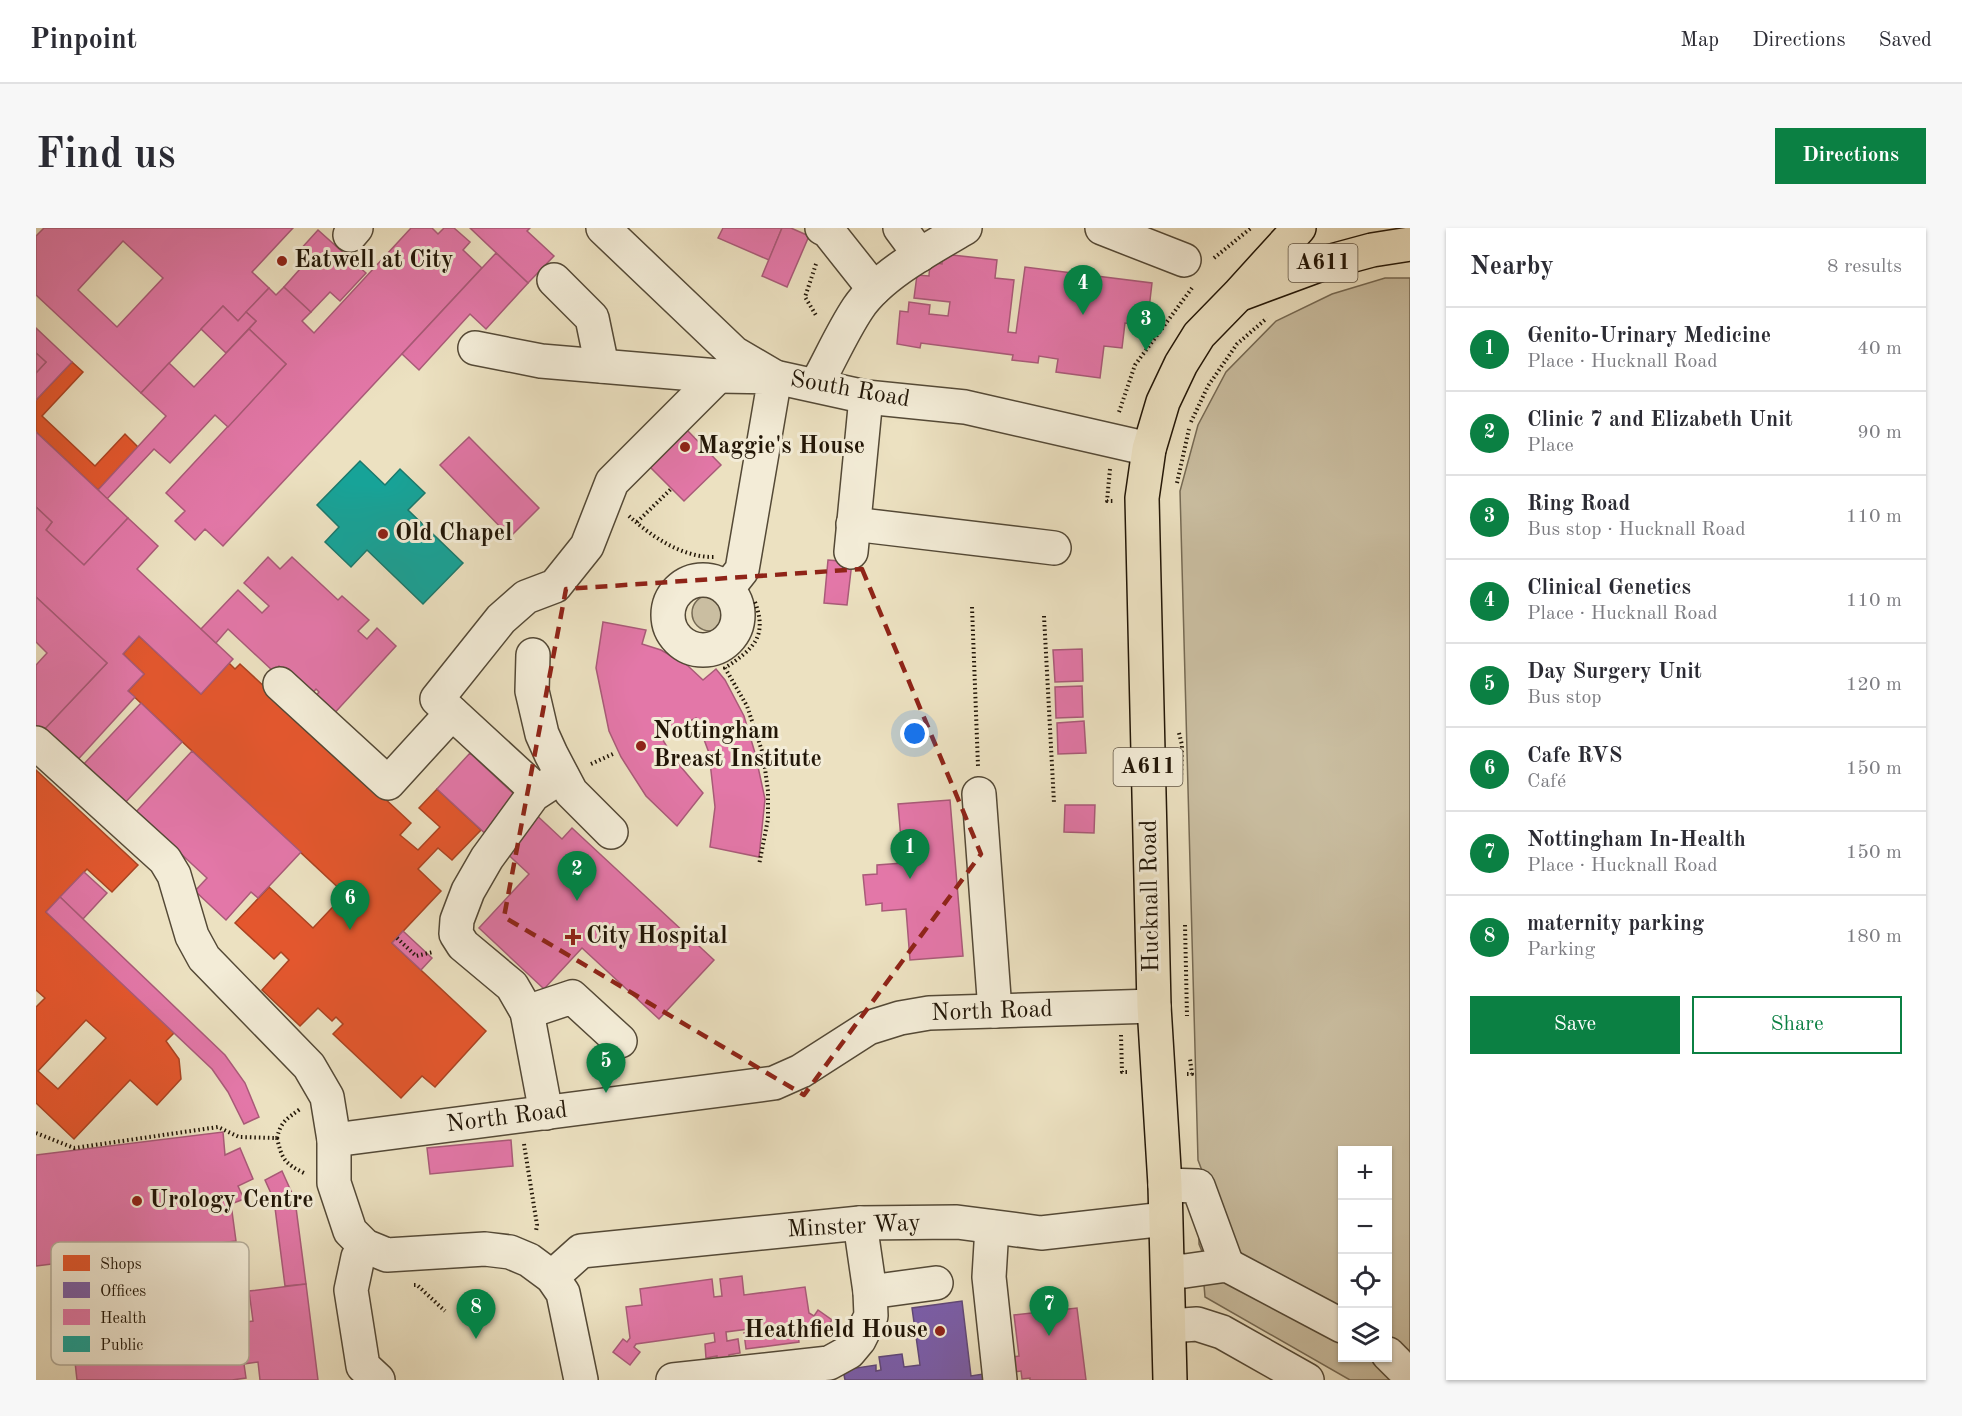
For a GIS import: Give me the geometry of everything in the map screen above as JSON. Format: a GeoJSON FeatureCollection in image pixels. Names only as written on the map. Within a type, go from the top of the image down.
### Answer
{"type":"FeatureCollection","features":[{"type":"Feature","properties":{"kind":"main road","name":"Hucknall Road"},"geometry":{"type":"LineString","coordinates":[[1170,1380],[1165,1185],[1154,1006],[1143,498],[1149,449],[1163,402],[1181,363],[1199,335],[1299,228]]}},
{"type":"Feature","properties":{"kind":"main road","name":"Hucknall Road"},"geometry":{"type":"LineString","coordinates":[[1238,295],[1324,263],[1372,250],[1410,244]]}},
{"type":"Feature","properties":{"kind":"street","name":"South Road"},"geometry":{"type":"LineString","coordinates":[[603,228],[734,353],[775,377],[866,397],[965,407],[1149,449]]}},
{"type":"Feature","properties":{"kind":"street"},"geometry":{"type":"LineString","coordinates":[[900,228],[920,255]]}},
{"type":"Feature","properties":{"kind":"street"},"geometry":{"type":"LineString","coordinates":[[816,385],[858,307],[874,289],[920,255],[965,228]]}},
{"type":"Feature","properties":{"kind":"street"},"geometry":{"type":"LineString","coordinates":[[1102,228],[1184,260]]}},
{"type":"Feature","properties":{"kind":"street"},"geometry":{"type":"LineString","coordinates":[[825,229],[874,289]]}},
{"type":"Feature","properties":{"kind":"street"},"geometry":{"type":"LineString","coordinates":[[554,279],[592,318],[602,366]]}},
{"type":"Feature","properties":{"kind":"street"},"geometry":{"type":"LineString","coordinates":[[475,348],[541,361],[718,376],[775,377],[744,556],[740,595]]}},
{"type":"Feature","properties":{"kind":"street"},"geometry":{"type":"LineString","coordinates":[[611,832],[571,792],[550,784],[452,713],[437,699],[501,619],[526,597],[555,586],[587,546],[612,482],[718,376]]}},
{"type":"Feature","properties":{"kind":"street"},"geometry":{"type":"LineString","coordinates":[[866,397],[852,538],[1054,548]]}},
{"type":"Feature","properties":{"kind":"street"},"geometry":{"type":"LineString","coordinates":[[533,655],[532,691],[550,784],[482,866],[468,891],[457,920],[456,934],[463,945],[512,986],[527,1012],[533,1115]]}},
{"type":"Feature","properties":{"kind":"street"},"geometry":{"type":"LineString","coordinates":[[280,684],[388,783],[452,713]]}},
{"type":"Feature","properties":{"kind":"street"},"geometry":{"type":"LineString","coordinates":[[36,743],[165,860],[174,875],[192,936],[204,958],[309,1066],[327,1097],[334,1140],[334,1183],[350,1231],[365,1246],[387,1255],[485,1249],[510,1252],[540,1268],[563,1293],[580,1380]]}},
{"type":"Feature","properties":{"kind":"street"},"geometry":{"type":"LineString","coordinates":[[980,794],[995,1011]]}},
{"type":"Feature","properties":{"kind":"street"},"geometry":{"type":"LineString","coordinates":[[527,1012],[572,997],[620,1041]]}},
{"type":"Feature","properties":{"kind":"street","name":"North Road"},"geometry":{"type":"LineString","coordinates":[[334,1140],[774,1083],[801,1071],[868,1028],[900,1018],[929,1013],[1154,1006]]}},
{"type":"Feature","properties":{"kind":"street"},"geometry":{"type":"LineString","coordinates":[[1165,1185],[1198,1186],[1227,1265]]}},
{"type":"Feature","properties":{"kind":"street","name":"Minster Way"},"geometry":{"type":"LineString","coordinates":[[540,1268],[581,1251],[860,1223],[957,1222],[1041,1233],[1165,1219]]}},
{"type":"Feature","properties":{"kind":"street"},"geometry":{"type":"LineString","coordinates":[[673,1380],[829,1363],[849,1352],[859,1340],[871,1316],[870,1292],[860,1223]]}},
{"type":"Feature","properties":{"kind":"street"},"geometry":{"type":"LineString","coordinates":[[992,1227],[988,1277],[1000,1380]]}},
{"type":"Feature","properties":{"kind":"street"},"geometry":{"type":"LineString","coordinates":[[365,1246],[358,1257],[351,1290],[363,1366],[378,1380]]}},
{"type":"Feature","properties":{"kind":"street"},"geometry":{"type":"LineString","coordinates":[[1168,1270],[1195,1270],[1227,1265],[1338,1324]]}},
{"type":"Feature","properties":{"kind":"street"},"geometry":{"type":"LineString","coordinates":[[870,1292],[936,1283]]}},
{"type":"Feature","properties":{"kind":"street"},"geometry":{"type":"LineString","coordinates":[[1169,1326],[1197,1323],[1222,1332],[1307,1380]]}},
{"type":"Feature","properties":{"kind":"street"},"geometry":{"type":"LineString","coordinates":[[1392,1358],[1410,1376]]}},
{"type":"Feature","properties":{"kind":"path"},"geometry":{"type":"LineString","coordinates":[[825,229],[805,297],[836,349]]}},
{"type":"Feature","properties":{"kind":"path"},"geometry":{"type":"LineString","coordinates":[[1100,437],[1113,425],[1135,365],[1186,296]]}},
{"type":"Feature","properties":{"kind":"path"},"geometry":{"type":"LineString","coordinates":[[1176,489],[1191,422],[1208,386],[1237,344],[1269,316]]}},
{"type":"Feature","properties":{"kind":"path"},"geometry":{"type":"LineString","coordinates":[[637,522],[671,489]]}},
{"type":"Feature","properties":{"kind":"path"},"geometry":{"type":"LineString","coordinates":[[607,494],[637,522],[670,546],[702,558],[744,556]]}},
{"type":"Feature","properties":{"kind":"path"},"geometry":{"type":"LineString","coordinates":[[740,595],[761,617],[760,635],[744,655],[725,668],[747,706],[763,754],[768,790],[768,819],[759,865]]}},
{"type":"Feature","properties":{"kind":"path"},"geometry":{"type":"LineString","coordinates":[[972,607],[980,794]]}},
{"type":"Feature","properties":{"kind":"path"},"geometry":{"type":"LineString","coordinates":[[1044,616],[1053,803]]}},
{"type":"Feature","properties":{"kind":"path"},"geometry":{"type":"LineString","coordinates":[[1175,728],[1182,745],[1181,784]]}},
{"type":"Feature","properties":{"kind":"path"},"geometry":{"type":"LineString","coordinates":[[1185,916],[1187,1023]]}},
{"type":"Feature","properties":{"kind":"path"},"geometry":{"type":"LineString","coordinates":[[305,1103],[279,1127],[277,1138],[282,1158],[289,1166],[307,1175]]}},
{"type":"Feature","properties":{"kind":"path"},"geometry":{"type":"LineString","coordinates":[[533,1115],[540,1268]]}},
{"type":"Feature","properties":{"kind":"path"},"geometry":{"type":"LineString","coordinates":[[36,1133],[74,1148],[218,1127],[239,1137],[277,1138]]}},
{"type":"Feature","properties":{"kind":"path"},"geometry":{"type":"LineString","coordinates":[[406,1286],[417,1285],[446,1311]]}},
{"type":"Feature","properties":{"kind":"highlighted area"},"geometry":{"type":"Polygon","coordinates":[[[862,569],[981,854],[804,1095],[504,917],[566,589],[862,569]]]}},
{"type":"Feature","properties":{"kind":"shaded area"},"geometry":{"type":"Polygon","coordinates":[[[1385,278],[1410,278],[1410,1380],[1350,1380],[1205,1297],[1204,1285],[1212,1276],[1199,1244],[1199,1209],[1213,1200],[1198,1160],[1180,491],[1198,425],[1226,372],[1276,321],[1332,294],[1385,278]]]}},
{"type":"Feature","properties":{"kind":"shaded area"},"geometry":{"type":"Polygon","coordinates":[[[710,595],[723,600],[728,613],[723,626],[710,631],[697,626],[692,613],[697,600],[710,595]]]}},
{"type":"Feature","properties":{"kind":"building: Shops"},"geometry":{"type":"Polygon","coordinates":[[[72,362],[83,372],[42,416],[95,466],[125,434],[138,447],[98,490],[36,432],[36,400],[72,362]]]}},
{"type":"Feature","properties":{"kind":"building: Shops"},"geometry":{"type":"Polygon","coordinates":[[[139,636],[201,694],[229,663],[235,669],[240,664],[411,823],[400,835],[418,850],[440,827],[419,808],[437,789],[481,830],[452,860],[438,848],[418,869],[441,891],[392,943],[486,1031],[435,1087],[422,1076],[401,1098],[333,1034],[343,1024],[336,1017],[332,1021],[318,1008],[300,1026],[262,990],[289,960],[281,952],[274,959],[235,923],[269,887],[313,928],[345,894],[128,691],[144,674],[123,654],[139,636]]]}},
{"type":"Feature","properties":{"kind":"building: Shops"},"geometry":{"type":"Polygon","coordinates":[[[36,770],[138,865],[112,892],[87,869],[46,912],[175,1032],[166,1041],[179,1059],[181,1079],[157,1105],[130,1080],[74,1139],[36,1103],[36,1007],[45,998],[36,990],[36,770]],[[86,1020],[38,1071],[58,1089],[106,1038],[86,1020]]]}},
{"type":"Feature","properties":{"kind":"building: Offices","name":"Heathfield House"},"geometry":{"type":"Polygon","coordinates":[[[962,1301],[971,1376],[983,1374],[984,1380],[845,1380],[843,1370],[876,1365],[876,1371],[881,1370],[879,1357],[902,1354],[904,1367],[920,1365],[912,1308],[962,1301]]]}},
{"type":"Feature","properties":{"kind":"building: Health"},"geometry":{"type":"Polygon","coordinates":[[[44,228],[293,228],[252,272],[269,288],[238,321],[223,306],[141,393],[36,295],[36,236],[44,228]],[[123,241],[78,290],[117,327],[163,278],[123,241]]]}},
{"type":"Feature","properties":{"kind":"building: Health"},"geometry":{"type":"Polygon","coordinates":[[[411,228],[432,228],[438,234],[444,228],[454,228],[470,242],[463,250],[482,268],[223,546],[205,529],[195,540],[175,521],[185,511],[166,493],[286,364],[249,329],[256,321],[246,312],[269,288],[276,295],[284,287],[311,312],[302,321],[314,333],[411,228]]]}},
{"type":"Feature","properties":{"kind":"building: Health"},"geometry":{"type":"Polygon","coordinates":[[[470,228],[530,228],[527,231],[554,256],[528,283],[470,228]]]}},
{"type":"Feature","properties":{"kind":"building: Health"},"geometry":{"type":"Polygon","coordinates":[[[723,228],[782,228],[769,260],[718,238],[723,228]]]}},
{"type":"Feature","properties":{"kind":"building: Health"},"geometry":{"type":"Polygon","coordinates":[[[782,228],[791,228],[809,236],[787,287],[762,276],[782,228]]]}},
{"type":"Feature","properties":{"kind":"building: Health"},"geometry":{"type":"Polygon","coordinates":[[[318,230],[366,273],[340,301],[330,292],[311,312],[284,287],[308,260],[299,251],[318,230]]]}},
{"type":"Feature","properties":{"kind":"building: Health"},"geometry":{"type":"Polygon","coordinates":[[[496,253],[528,283],[486,329],[470,314],[419,370],[402,354],[496,253]]]}},
{"type":"Feature","properties":{"kind":"building: Health"},"geometry":{"type":"Polygon","coordinates":[[[943,254],[997,260],[995,278],[1014,280],[1008,332],[1016,333],[1025,267],[1152,283],[1147,326],[1125,323],[1122,348],[1104,346],[1100,378],[1056,372],[1058,359],[1039,356],[1038,363],[1012,360],[1013,355],[921,343],[920,348],[897,344],[900,311],[908,312],[909,302],[930,305],[929,314],[948,316],[950,302],[914,298],[917,275],[929,276],[930,262],[942,264],[943,254]]]}},
{"type":"Feature","properties":{"kind":"building: Health"},"geometry":{"type":"Polygon","coordinates":[[[223,306],[238,321],[246,312],[256,321],[226,353],[201,329],[223,306]]]}},
{"type":"Feature","properties":{"kind":"building: Health"},"geometry":{"type":"Polygon","coordinates":[[[36,328],[72,362],[36,400],[36,373],[46,362],[36,353],[36,328]]]}},
{"type":"Feature","properties":{"kind":"building: Health"},"geometry":{"type":"Polygon","coordinates":[[[249,329],[286,364],[228,427],[215,415],[170,463],[154,449],[107,499],[98,490],[166,416],[141,393],[169,363],[194,387],[249,329]]]}},
{"type":"Feature","properties":{"kind":"building: Health"},"geometry":{"type":"Polygon","coordinates":[[[36,353],[46,362],[36,373],[36,353]]]}},
{"type":"Feature","properties":{"kind":"building: Health","name":"Maggie's House"},"geometry":{"type":"Polygon","coordinates":[[[686,429],[721,465],[684,501],[648,465],[686,429]]]}},
{"type":"Feature","properties":{"kind":"building: Health"},"geometry":{"type":"Polygon","coordinates":[[[36,432],[128,518],[84,565],[46,530],[52,522],[36,507],[36,432]]]}},
{"type":"Feature","properties":{"kind":"building: Health"},"geometry":{"type":"Polygon","coordinates":[[[469,437],[539,508],[510,537],[440,465],[469,437]]]}},
{"type":"Feature","properties":{"kind":"building: Health"},"geometry":{"type":"Polygon","coordinates":[[[36,507],[52,522],[46,530],[84,565],[128,518],[158,546],[137,569],[233,659],[201,694],[139,636],[123,654],[144,674],[128,691],[135,697],[72,766],[39,735],[107,663],[36,597],[36,507]]]}},
{"type":"Feature","properties":{"kind":"building: Health"},"geometry":{"type":"Polygon","coordinates":[[[268,557],[280,569],[292,557],[338,600],[342,596],[369,620],[358,631],[367,639],[377,628],[396,646],[330,718],[311,701],[319,692],[316,689],[311,695],[279,666],[274,672],[228,629],[216,643],[201,629],[238,590],[262,613],[269,606],[244,583],[268,557]]]}},
{"type":"Feature","properties":{"kind":"building: Health"},"geometry":{"type":"Polygon","coordinates":[[[828,560],[852,562],[847,605],[824,603],[828,560]]]}},
{"type":"Feature","properties":{"kind":"building: Health"},"geometry":{"type":"Polygon","coordinates":[[[36,597],[107,663],[39,735],[36,732],[36,665],[47,653],[36,642],[36,597]]]}},
{"type":"Feature","properties":{"kind":"building: Health","name":"Nottingham Breast Institute"},"geometry":{"type":"Polygon","coordinates":[[[603,622],[646,630],[642,644],[661,650],[687,665],[703,680],[716,669],[725,680],[744,716],[765,799],[759,857],[710,847],[715,807],[709,753],[696,718],[685,723],[689,735],[678,739],[672,730],[661,737],[675,760],[703,793],[677,826],[646,796],[621,757],[609,731],[596,668],[603,622]]]}},
{"type":"Feature","properties":{"kind":"building: Health"},"geometry":{"type":"Polygon","coordinates":[[[1082,649],[1083,681],[1055,682],[1053,650],[1082,649]]]}},
{"type":"Feature","properties":{"kind":"building: Health"},"geometry":{"type":"Polygon","coordinates":[[[1082,686],[1083,717],[1056,718],[1055,687],[1082,686]]]}},
{"type":"Feature","properties":{"kind":"building: Health"},"geometry":{"type":"Polygon","coordinates":[[[141,703],[182,742],[122,806],[81,767],[141,703]]]}},
{"type":"Feature","properties":{"kind":"building: Health"},"geometry":{"type":"Polygon","coordinates":[[[1084,721],[1086,753],[1058,754],[1057,723],[1084,721]]]}},
{"type":"Feature","properties":{"kind":"building: Health"},"geometry":{"type":"Polygon","coordinates":[[[192,751],[301,852],[258,898],[251,892],[226,920],[195,891],[207,878],[136,812],[192,751]]]}},
{"type":"Feature","properties":{"kind":"building: Health"},"geometry":{"type":"Polygon","coordinates":[[[470,753],[562,839],[572,828],[714,960],[659,1019],[582,948],[544,989],[479,928],[529,874],[437,789],[470,753]]]}},
{"type":"Feature","properties":{"kind":"building: Health"},"geometry":{"type":"Polygon","coordinates":[[[950,800],[963,956],[910,960],[906,909],[882,911],[882,903],[866,905],[863,875],[877,874],[877,865],[903,863],[898,804],[950,800]]]}},
{"type":"Feature","properties":{"kind":"building: Health"},"geometry":{"type":"Polygon","coordinates":[[[1065,805],[1095,805],[1094,833],[1064,832],[1065,805]]]}},
{"type":"Feature","properties":{"kind":"building: Health"},"geometry":{"type":"Polygon","coordinates":[[[84,872],[107,893],[83,919],[60,897],[84,872]]]}},
{"type":"Feature","properties":{"kind":"building: Health"},"geometry":{"type":"Polygon","coordinates":[[[60,897],[225,1055],[245,1083],[259,1117],[244,1124],[228,1092],[212,1069],[46,912],[60,897]]]}},
{"type":"Feature","properties":{"kind":"building: Health"},"geometry":{"type":"Polygon","coordinates":[[[403,931],[432,958],[421,970],[392,943],[403,931]]]}},
{"type":"Feature","properties":{"kind":"building: Health","name":"Urology Centre"},"geometry":{"type":"Polygon","coordinates":[[[223,1132],[225,1155],[240,1148],[253,1179],[238,1186],[244,1199],[231,1204],[236,1241],[51,1242],[51,1264],[36,1266],[36,1155],[223,1132]]]}},
{"type":"Feature","properties":{"kind":"building: Health"},"geometry":{"type":"Polygon","coordinates":[[[511,1140],[513,1166],[430,1174],[427,1148],[511,1140]]]}},
{"type":"Feature","properties":{"kind":"building: Health"},"geometry":{"type":"Polygon","coordinates":[[[282,1171],[295,1200],[306,1284],[285,1286],[274,1200],[265,1180],[282,1171]]]}},
{"type":"Feature","properties":{"kind":"building: Health"},"geometry":{"type":"Polygon","coordinates":[[[742,1276],[744,1295],[805,1287],[809,1313],[814,1316],[818,1310],[832,1320],[818,1339],[804,1329],[807,1325],[802,1322],[726,1332],[727,1341],[738,1339],[740,1353],[729,1355],[729,1358],[717,1359],[717,1356],[706,1358],[705,1344],[715,1342],[714,1333],[636,1344],[634,1347],[640,1352],[630,1365],[613,1352],[623,1339],[627,1342],[630,1338],[626,1307],[642,1305],[640,1289],[712,1279],[714,1297],[722,1296],[720,1279],[742,1276]]]}},
{"type":"Feature","properties":{"kind":"building: Health"},"geometry":{"type":"Polygon","coordinates":[[[306,1284],[318,1380],[260,1380],[258,1362],[249,1363],[249,1322],[253,1321],[249,1291],[306,1284]]]}},
{"type":"Feature","properties":{"kind":"building: Health"},"geometry":{"type":"Polygon","coordinates":[[[1077,1308],[1086,1380],[1022,1379],[1021,1371],[1014,1372],[1012,1357],[1019,1356],[1014,1315],[1077,1308]]]}},
{"type":"Feature","properties":{"kind":"building: Health"},"geometry":{"type":"Polygon","coordinates":[[[797,1326],[799,1342],[746,1349],[744,1333],[797,1326]]]}},
{"type":"Feature","properties":{"kind":"building: Health"},"geometry":{"type":"Polygon","coordinates":[[[75,1365],[244,1365],[246,1378],[232,1380],[77,1380],[75,1365]]]}},
{"type":"Feature","properties":{"kind":"building: Public","name":"Old Chapel"},"geometry":{"type":"Polygon","coordinates":[[[360,461],[385,485],[400,469],[425,493],[408,510],[463,563],[423,604],[367,550],[351,567],[325,542],[339,527],[317,505],[360,461]]]}},
{"type":"Feature","properties":{"kind":"place","name":"Eatwell at City"},"geometry":{"type":"Point","coordinates":[282,261]}},
{"type":"Feature","properties":{"kind":"place","name":"Clinical Genetics"},"geometry":{"type":"Point","coordinates":[1083,315]}},
{"type":"Feature","properties":{"kind":"place","name":"Ring Road"},"geometry":{"type":"Point","coordinates":[1146,351]}},
{"type":"Feature","properties":{"kind":"place","name":"Maggie's House"},"geometry":{"type":"Point","coordinates":[685,447]}},
{"type":"Feature","properties":{"kind":"place","name":"Old Chapel"},"geometry":{"type":"Point","coordinates":[383,534]}},
{"type":"Feature","properties":{"kind":"place","name":"Nottingham Breast Institute"},"geometry":{"type":"Point","coordinates":[641,746]}},
{"type":"Feature","properties":{"kind":"place","name":"Genito-Urinary Medicine"},"geometry":{"type":"Point","coordinates":[910,879]}},
{"type":"Feature","properties":{"kind":"place","name":"Clinic 7 and Elizabeth Unit"},"geometry":{"type":"Point","coordinates":[577,901]}},
{"type":"Feature","properties":{"kind":"place","name":"Cafe RVS"},"geometry":{"type":"Point","coordinates":[350,930]}},
{"type":"Feature","properties":{"kind":"place","name":"City Hospital"},"geometry":{"type":"Point","coordinates":[573,937]}},
{"type":"Feature","properties":{"kind":"place","name":"Day Surgery Unit"},"geometry":{"type":"Point","coordinates":[606,1093]}},
{"type":"Feature","properties":{"kind":"place","name":"Urology Centre"},"geometry":{"type":"Point","coordinates":[137,1201]}},
{"type":"Feature","properties":{"kind":"place","name":"Heathfield House"},"geometry":{"type":"Point","coordinates":[940,1331]}},
{"type":"Feature","properties":{"kind":"place","name":"Nottingham In-Health"},"geometry":{"type":"Point","coordinates":[1049,1336]}},
{"type":"Feature","properties":{"kind":"place","name":"maternity parking"},"geometry":{"type":"Point","coordinates":[476,1339]}}]}
